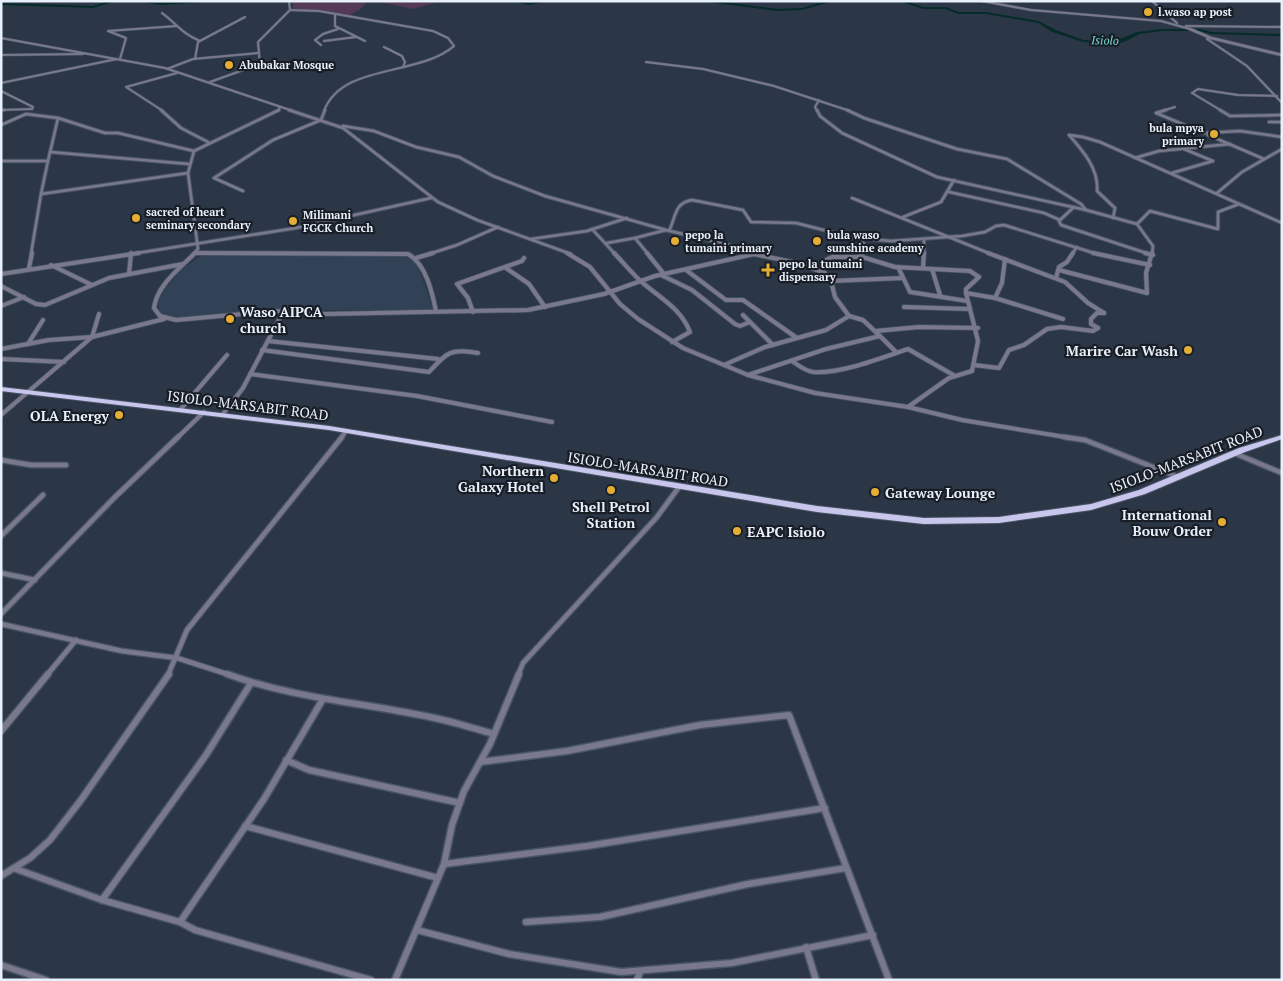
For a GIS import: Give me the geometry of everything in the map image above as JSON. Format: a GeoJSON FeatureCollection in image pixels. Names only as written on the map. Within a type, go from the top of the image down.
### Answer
{"type":"FeatureCollection","features":[{"type":"Feature","properties":{"kind":"highway","name":"ISIOLO-MARSABIT ROAD"},"geometry":{"type":"LineString","coordinates":[[1,389],[223,414],[346,431],[679,487],[861,515],[960,522],[1033,516],[1091,507],[1142,492],[1234,453],[1282,437]]}},
{"type":"Feature","properties":{"kind":"street"},"geometry":{"type":"LineString","coordinates":[[209,83],[258,66],[260,63],[258,53],[260,39],[278,24],[290,10],[289,1]]}},
{"type":"Feature","properties":{"kind":"street"},"geometry":{"type":"LineString","coordinates":[[982,1],[1014,8],[1177,24],[1210,38],[1282,55]]}},
{"type":"Feature","properties":{"kind":"street"},"geometry":{"type":"LineString","coordinates":[[1152,1],[1177,24]]}},
{"type":"Feature","properties":{"kind":"street"},"geometry":{"type":"LineString","coordinates":[[243,191],[214,178],[271,141],[321,120],[327,102],[337,90],[353,82],[403,67],[428,62],[451,49],[453,44],[446,36],[433,31],[316,11],[290,10]]}},
{"type":"Feature","properties":{"kind":"street"},"geometry":{"type":"LineString","coordinates":[[162,13],[182,33],[200,41]]}},
{"type":"Feature","properties":{"kind":"street"},"geometry":{"type":"LineString","coordinates":[[335,15],[335,26],[365,40]]}},
{"type":"Feature","properties":{"kind":"street"},"geometry":{"type":"LineString","coordinates":[[195,59],[200,41],[245,17]]}},
{"type":"Feature","properties":{"kind":"street"},"geometry":{"type":"LineString","coordinates":[[119,59],[126,38],[108,31],[177,26]]}},
{"type":"Feature","properties":{"kind":"street"},"geometry":{"type":"LineString","coordinates":[[1182,26],[1282,27]]}},
{"type":"Feature","properties":{"kind":"street"},"geometry":{"type":"LineString","coordinates":[[321,45],[315,40],[317,37],[338,28]]}},
{"type":"Feature","properties":{"kind":"street"},"geometry":{"type":"LineString","coordinates":[[324,40],[358,36]]}},
{"type":"Feature","properties":{"kind":"street"},"geometry":{"type":"LineString","coordinates":[[1,38],[92,53],[178,72],[339,126],[374,131],[416,147],[459,157],[493,176],[545,196],[668,231],[746,250],[754,254],[812,267],[826,274],[831,281],[835,297],[849,316]]}},
{"type":"Feature","properties":{"kind":"street"},"geometry":{"type":"LineString","coordinates":[[1210,38],[1207,39],[1247,66],[1282,102]]}},
{"type":"Feature","properties":{"kind":"street"},"geometry":{"type":"LineString","coordinates":[[384,47],[402,56],[405,62],[403,67]]}},
{"type":"Feature","properties":{"kind":"street"},"geometry":{"type":"LineString","coordinates":[[1,55],[92,53]]}},
{"type":"Feature","properties":{"kind":"street"},"geometry":{"type":"LineString","coordinates":[[167,69],[195,59],[258,53]]}},
{"type":"Feature","properties":{"kind":"street"},"geometry":{"type":"LineString","coordinates":[[1,83],[119,59]]}},
{"type":"Feature","properties":{"kind":"street"},"geometry":{"type":"LineString","coordinates":[[646,62],[721,72],[819,100],[957,149],[1007,159],[1048,186],[1081,204],[1086,210]]}},
{"type":"Feature","properties":{"kind":"street"},"geometry":{"type":"LineString","coordinates":[[178,72],[126,88],[163,111],[181,128],[208,142]]}},
{"type":"Feature","properties":{"kind":"street"},"geometry":{"type":"LineString","coordinates":[[1278,96],[1238,95],[1198,89],[1192,92],[1230,116],[1282,115]]}},
{"type":"Feature","properties":{"kind":"street"},"geometry":{"type":"LineString","coordinates":[[1,91],[33,107],[32,109]]}},
{"type":"Feature","properties":{"kind":"street"},"geometry":{"type":"LineString","coordinates":[[819,100],[815,107],[817,113],[842,133],[924,172],[1074,207],[1137,224],[1151,240],[1153,255],[1146,273],[1147,293],[1059,270]]}},
{"type":"Feature","properties":{"kind":"street"},"geometry":{"type":"LineString","coordinates":[[196,253],[197,242],[188,173],[194,151],[208,142],[278,111],[280,107]]}},
{"type":"Feature","properties":{"kind":"street"},"geometry":{"type":"LineString","coordinates":[[1175,107],[1156,113],[1182,125],[1193,127],[1264,159]]}},
{"type":"Feature","properties":{"kind":"street"},"geometry":{"type":"LineString","coordinates":[[1,110],[32,109]]}},
{"type":"Feature","properties":{"kind":"street"},"geometry":{"type":"LineString","coordinates":[[1,125],[26,114],[32,109]]}},
{"type":"Feature","properties":{"kind":"street"},"geometry":{"type":"LineString","coordinates":[[26,114],[58,118],[105,133],[118,133],[194,151]]}},
{"type":"Feature","properties":{"kind":"street"},"geometry":{"type":"LineString","coordinates":[[29,268],[41,194],[40,190],[58,118]]}},
{"type":"Feature","properties":{"kind":"street"},"geometry":{"type":"LineString","coordinates":[[1269,122],[1282,122]]}},
{"type":"Feature","properties":{"kind":"street"},"geometry":{"type":"LineString","coordinates":[[339,126],[404,174],[431,198],[455,211],[568,253],[584,261],[631,314],[672,342],[724,365],[748,375],[815,393],[908,407],[970,421],[1085,440],[1180,477]]}},
{"type":"Feature","properties":{"kind":"street"},"geometry":{"type":"LineString","coordinates":[[1204,133],[1243,131],[1282,137]]}},
{"type":"Feature","properties":{"kind":"street"},"geometry":{"type":"LineString","coordinates":[[1113,218],[1116,212],[1115,208],[1097,192],[1099,180],[1097,175],[1080,147],[1069,136],[1076,135],[1135,158],[1282,222]]}},
{"type":"Feature","properties":{"kind":"street"},"geometry":{"type":"LineString","coordinates":[[1135,158],[1144,154],[1183,148],[1230,144]]}},
{"type":"Feature","properties":{"kind":"street"},"geometry":{"type":"LineString","coordinates":[[1172,173],[1213,162],[1183,148]]}},
{"type":"Feature","properties":{"kind":"street"},"geometry":{"type":"LineString","coordinates":[[1217,193],[1242,172],[1282,149]]}},
{"type":"Feature","properties":{"kind":"street"},"geometry":{"type":"LineString","coordinates":[[50,152],[189,164]]}},
{"type":"Feature","properties":{"kind":"street"},"geometry":{"type":"LineString","coordinates":[[1,161],[48,161]]}},
{"type":"Feature","properties":{"kind":"street"},"geometry":{"type":"LineString","coordinates":[[41,194],[188,173]]}},
{"type":"Feature","properties":{"kind":"street"},"geometry":{"type":"LineString","coordinates":[[903,217],[939,203],[949,192],[954,180]]}},
{"type":"Feature","properties":{"kind":"street"},"geometry":{"type":"LineString","coordinates":[[949,192],[1047,214],[1060,220],[1060,223],[1065,227],[1153,255]]}},
{"type":"Feature","properties":{"kind":"street"},"geometry":{"type":"LineString","coordinates":[[1,274],[131,252],[296,228],[431,198]]}},
{"type":"Feature","properties":{"kind":"street"},"geometry":{"type":"LineString","coordinates":[[852,198],[979,246],[1006,259],[1056,278],[1074,288],[1086,301],[1104,313],[1097,313],[1091,319],[1091,324],[1098,328],[1096,330],[1061,327],[1047,329],[1024,345],[1009,350],[999,368],[974,365]]}},
{"type":"Feature","properties":{"kind":"street"},"geometry":{"type":"LineString","coordinates":[[668,231],[676,210],[685,201],[692,200],[744,211],[750,222],[796,223],[861,239],[924,240],[982,233],[1001,225],[1077,248],[1150,265]]}},
{"type":"Feature","properties":{"kind":"street"},"geometry":{"type":"LineString","coordinates":[[1137,224],[1150,211],[1218,229],[1218,212],[1240,204]]}},
{"type":"Feature","properties":{"kind":"street"},"geometry":{"type":"LineString","coordinates":[[1060,220],[1074,207]]}},
{"type":"Feature","properties":{"kind":"street"},"geometry":{"type":"LineString","coordinates":[[1269,217],[1282,218]]}},
{"type":"Feature","properties":{"kind":"street"},"geometry":{"type":"LineString","coordinates":[[531,239],[592,229],[627,218]]}},
{"type":"Feature","properties":{"kind":"street"},"geometry":{"type":"LineString","coordinates":[[416,258],[458,245],[498,227]]}},
{"type":"Feature","properties":{"kind":"street"},"geometry":{"type":"LineString","coordinates":[[592,229],[607,243],[640,281],[676,310],[689,328],[690,333],[672,342]]}},
{"type":"Feature","properties":{"kind":"street"},"geometry":{"type":"LineString","coordinates":[[607,243],[668,231]]}},
{"type":"Feature","properties":{"kind":"street"},"geometry":{"type":"LineString","coordinates":[[635,238],[662,274],[692,290],[734,324],[740,326],[750,322]]}},
{"type":"Feature","properties":{"kind":"street"},"geometry":{"type":"LineString","coordinates":[[859,256],[867,249],[861,239]]}},
{"type":"Feature","properties":{"kind":"street"},"geometry":{"type":"LineString","coordinates":[[923,268],[924,240]]}},
{"type":"Feature","properties":{"kind":"street"},"geometry":{"type":"LineString","coordinates":[[1056,278],[1059,267],[1067,262],[1077,248]]}},
{"type":"Feature","properties":{"kind":"street"},"geometry":{"type":"LineString","coordinates":[[129,274],[131,252]]}},
{"type":"Feature","properties":{"kind":"street"},"geometry":{"type":"LineString","coordinates":[[166,319],[155,312],[154,299],[160,288],[196,253],[292,255],[396,252],[408,254],[416,258],[436,311]]}},
{"type":"Feature","properties":{"kind":"street"},"geometry":{"type":"LineString","coordinates":[[1,349],[92,337],[166,319],[188,319],[251,312],[523,311],[610,292],[662,274],[754,254]]}},
{"type":"Feature","properties":{"kind":"street"},"geometry":{"type":"LineString","coordinates":[[812,267],[832,257],[859,256],[898,267],[968,270],[976,274],[978,278],[966,289],[966,301],[978,328],[974,365],[971,372],[955,376],[908,407]]}},
{"type":"Feature","properties":{"kind":"street"},"geometry":{"type":"LineString","coordinates":[[473,312],[468,298],[457,284],[506,268],[522,261],[524,258]]}},
{"type":"Feature","properties":{"kind":"street"},"geometry":{"type":"LineString","coordinates":[[995,298],[1002,283],[1006,259]]}},
{"type":"Feature","properties":{"kind":"street"},"geometry":{"type":"LineString","coordinates":[[1,286],[36,304],[45,305],[108,278],[183,264]]}},
{"type":"Feature","properties":{"kind":"street"},"geometry":{"type":"LineString","coordinates":[[51,265],[92,285]]}},
{"type":"Feature","properties":{"kind":"street"},"geometry":{"type":"LineString","coordinates":[[898,267],[910,292],[940,295],[966,301]]}},
{"type":"Feature","properties":{"kind":"street"},"geometry":{"type":"LineString","coordinates":[[506,268],[528,284],[545,307]]}},
{"type":"Feature","properties":{"kind":"street"},"geometry":{"type":"LineString","coordinates":[[932,269],[940,295]]}},
{"type":"Feature","properties":{"kind":"street"},"geometry":{"type":"LineString","coordinates":[[686,270],[726,300],[744,301],[777,326],[797,338]]}},
{"type":"Feature","properties":{"kind":"street"},"geometry":{"type":"LineString","coordinates":[[831,281],[903,278]]}},
{"type":"Feature","properties":{"kind":"street"},"geometry":{"type":"LineString","coordinates":[[966,293],[995,298],[1063,319]]}},
{"type":"Feature","properties":{"kind":"street"},"geometry":{"type":"LineString","coordinates":[[1,306],[24,298]]}},
{"type":"Feature","properties":{"kind":"street"},"geometry":{"type":"LineString","coordinates":[[904,307],[970,309]]}},
{"type":"Feature","properties":{"kind":"street"},"geometry":{"type":"LineString","coordinates":[[223,414],[250,374],[283,312]]}},
{"type":"Feature","properties":{"kind":"street"},"geometry":{"type":"LineString","coordinates":[[1,415],[92,337],[99,314]]}},
{"type":"Feature","properties":{"kind":"street"},"geometry":{"type":"LineString","coordinates":[[743,316],[773,345]]}},
{"type":"Feature","properties":{"kind":"street"},"geometry":{"type":"LineString","coordinates":[[724,365],[773,345],[830,328],[849,316],[861,318],[895,351]]}},
{"type":"Feature","properties":{"kind":"street"},"geometry":{"type":"LineString","coordinates":[[28,344],[43,320]]}},
{"type":"Feature","properties":{"kind":"street"},"geometry":{"type":"LineString","coordinates":[[876,331],[919,327],[978,328]]}},
{"type":"Feature","properties":{"kind":"street"},"geometry":{"type":"LineString","coordinates":[[748,375],[792,360],[880,336]]}},
{"type":"Feature","properties":{"kind":"street"},"geometry":{"type":"LineString","coordinates":[[268,342],[438,359]]}},
{"type":"Feature","properties":{"kind":"street"},"geometry":{"type":"LineString","coordinates":[[792,360],[805,370],[813,372],[855,366],[906,348],[913,350],[955,376]]}},
{"type":"Feature","properties":{"kind":"street"},"geometry":{"type":"LineString","coordinates":[[262,350],[423,372],[429,372],[438,359],[452,350],[478,353]]}},
{"type":"Feature","properties":{"kind":"street"},"geometry":{"type":"LineString","coordinates":[[180,410],[227,355]]}},
{"type":"Feature","properties":{"kind":"street"},"geometry":{"type":"LineString","coordinates":[[1,359],[64,362]]}},
{"type":"Feature","properties":{"kind":"street"},"geometry":{"type":"LineString","coordinates":[[250,374],[416,396],[552,422]]}},
{"type":"Feature","properties":{"kind":"street"},"geometry":{"type":"LineString","coordinates":[[1,614],[114,498],[204,412]]}},
{"type":"Feature","properties":{"kind":"street"},"geometry":{"type":"LineString","coordinates":[[1,876],[16,869],[50,840],[162,687],[177,658],[182,638],[187,630],[346,431]]}},
{"type":"Feature","properties":{"kind":"street"},"geometry":{"type":"LineString","coordinates":[[1234,453],[1282,472]]}},
{"type":"Feature","properties":{"kind":"street"},"geometry":{"type":"LineString","coordinates":[[1,460],[31,465],[66,465]]}},
{"type":"Feature","properties":{"kind":"street"},"geometry":{"type":"LineString","coordinates":[[395,980],[418,930],[444,864],[452,825],[464,791],[494,734],[523,664],[657,517],[679,487]]}},
{"type":"Feature","properties":{"kind":"street"},"geometry":{"type":"LineString","coordinates":[[1,536],[44,495]]}},
{"type":"Feature","properties":{"kind":"street"},"geometry":{"type":"LineString","coordinates":[[1,527],[9,529]]}},
{"type":"Feature","properties":{"kind":"street"},"geometry":{"type":"LineString","coordinates":[[1,572],[35,580]]}},
{"type":"Feature","properties":{"kind":"street"},"geometry":{"type":"LineString","coordinates":[[1,624],[122,651],[177,658],[208,667],[252,684],[350,706],[438,719],[494,734]]}},
{"type":"Feature","properties":{"kind":"street"},"geometry":{"type":"LineString","coordinates":[[1,731],[76,640]]}},
{"type":"Feature","properties":{"kind":"street"},"geometry":{"type":"LineString","coordinates":[[102,900],[206,755],[252,684]]}},
{"type":"Feature","properties":{"kind":"street"},"geometry":{"type":"LineString","coordinates":[[180,922],[264,799],[324,699]]}},
{"type":"Feature","properties":{"kind":"street"},"geometry":{"type":"LineString","coordinates":[[480,762],[566,752],[700,725],[789,715],[889,980]]}},
{"type":"Feature","properties":{"kind":"street"},"geometry":{"type":"LineString","coordinates":[[286,760],[309,770],[412,791],[460,804]]}},
{"type":"Feature","properties":{"kind":"street"},"geometry":{"type":"LineString","coordinates":[[444,864],[587,846],[825,808]]}},
{"type":"Feature","properties":{"kind":"street"},"geometry":{"type":"LineString","coordinates":[[245,826],[438,878]]}},
{"type":"Feature","properties":{"kind":"street"},"geometry":{"type":"LineString","coordinates":[[526,922],[600,917],[748,884],[846,868]]}},
{"type":"Feature","properties":{"kind":"street"},"geometry":{"type":"LineString","coordinates":[[16,869],[102,900],[180,922],[195,930],[371,980]]}},
{"type":"Feature","properties":{"kind":"street"},"geometry":{"type":"LineString","coordinates":[[418,930],[509,954],[598,970],[640,972],[700,964],[732,963],[873,935]]}},
{"type":"Feature","properties":{"kind":"street"},"geometry":{"type":"LineString","coordinates":[[806,947],[816,980]]}},
{"type":"Feature","properties":{"kind":"street"},"geometry":{"type":"LineString","coordinates":[[1,965],[46,980]]}},
{"type":"Feature","properties":{"kind":"street"},"geometry":{"type":"LineString","coordinates":[[637,980],[640,972]]}},
{"type":"Feature","properties":{"kind":"shaded area"},"geometry":{"type":"Polygon","coordinates":[[[293,1],[367,1],[362,8],[346,17],[324,11],[293,9],[293,1]]]}},
{"type":"Feature","properties":{"kind":"shaded area"},"geometry":{"type":"Polygon","coordinates":[[[375,1],[441,1],[413,9],[375,1]]]}},
{"type":"Feature","properties":{"kind":"shaded area"},"geometry":{"type":"Polygon","coordinates":[[[201,256],[392,256],[412,258],[418,266],[433,310],[263,310],[181,320],[165,320],[160,313],[158,303],[165,289],[182,269],[201,256]]]}},
{"type":"Feature","properties":{"kind":"waterway","name":"Isiolo"},"geometry":{"type":"LineString","coordinates":[[1,4],[93,7],[114,1]]}},
{"type":"Feature","properties":{"kind":"waterway","name":"Isiolo"},"geometry":{"type":"LineString","coordinates":[[144,1],[160,4],[216,1]]}},
{"type":"Feature","properties":{"kind":"waterway","name":"Isiolo"},"geometry":{"type":"LineString","coordinates":[[517,1],[528,4],[546,1]]}},
{"type":"Feature","properties":{"kind":"waterway","name":"Isiolo"},"geometry":{"type":"LineString","coordinates":[[702,1],[777,10],[802,9],[831,1]]}},
{"type":"Feature","properties":{"kind":"waterway","name":"Isiolo"},"geometry":{"type":"LineString","coordinates":[[901,1],[923,8],[946,8],[958,13],[986,13],[1039,22],[1054,31],[1083,41],[1113,43],[1139,33],[1161,30],[1200,30],[1211,33],[1282,35]]}},
{"type":"Feature","properties":{"kind":"place","name":"l.waso ap post"},"geometry":{"type":"Point","coordinates":[1148,12]}},
{"type":"Feature","properties":{"kind":"place","name":"Abubakar Mosque"},"geometry":{"type":"Point","coordinates":[229,65]}},
{"type":"Feature","properties":{"kind":"place","name":"bula mpya primary"},"geometry":{"type":"Point","coordinates":[1214,134]}},
{"type":"Feature","properties":{"kind":"place","name":"sacred of heart seminary secondary"},"geometry":{"type":"Point","coordinates":[136,218]}},
{"type":"Feature","properties":{"kind":"place","name":"Milimani FGCK Church"},"geometry":{"type":"Point","coordinates":[293,221]}},
{"type":"Feature","properties":{"kind":"place","name":"pepo la tumaini primary"},"geometry":{"type":"Point","coordinates":[675,241]}},
{"type":"Feature","properties":{"kind":"place","name":"bula waso sunshine academy"},"geometry":{"type":"Point","coordinates":[817,241]}},
{"type":"Feature","properties":{"kind":"place","name":"pepo la tumaini dispensary"},"geometry":{"type":"Point","coordinates":[768,270]}},
{"type":"Feature","properties":{"kind":"place","name":"Waso AIPCA church"},"geometry":{"type":"Point","coordinates":[230,319]}},
{"type":"Feature","properties":{"kind":"place","name":"Marire Car Wash"},"geometry":{"type":"Point","coordinates":[1188,350]}},
{"type":"Feature","properties":{"kind":"place","name":"OLA Energy"},"geometry":{"type":"Point","coordinates":[119,415]}},
{"type":"Feature","properties":{"kind":"place","name":"Northern Galaxy Hotel"},"geometry":{"type":"Point","coordinates":[554,478]}},
{"type":"Feature","properties":{"kind":"place","name":"Shell Petrol Station"},"geometry":{"type":"Point","coordinates":[611,490]}},
{"type":"Feature","properties":{"kind":"place","name":"Gateway Lounge"},"geometry":{"type":"Point","coordinates":[875,492]}},
{"type":"Feature","properties":{"kind":"place","name":"International Bouw Order"},"geometry":{"type":"Point","coordinates":[1222,522]}},
{"type":"Feature","properties":{"kind":"place","name":"EAPC Isiolo"},"geometry":{"type":"Point","coordinates":[737,531]}}]}
